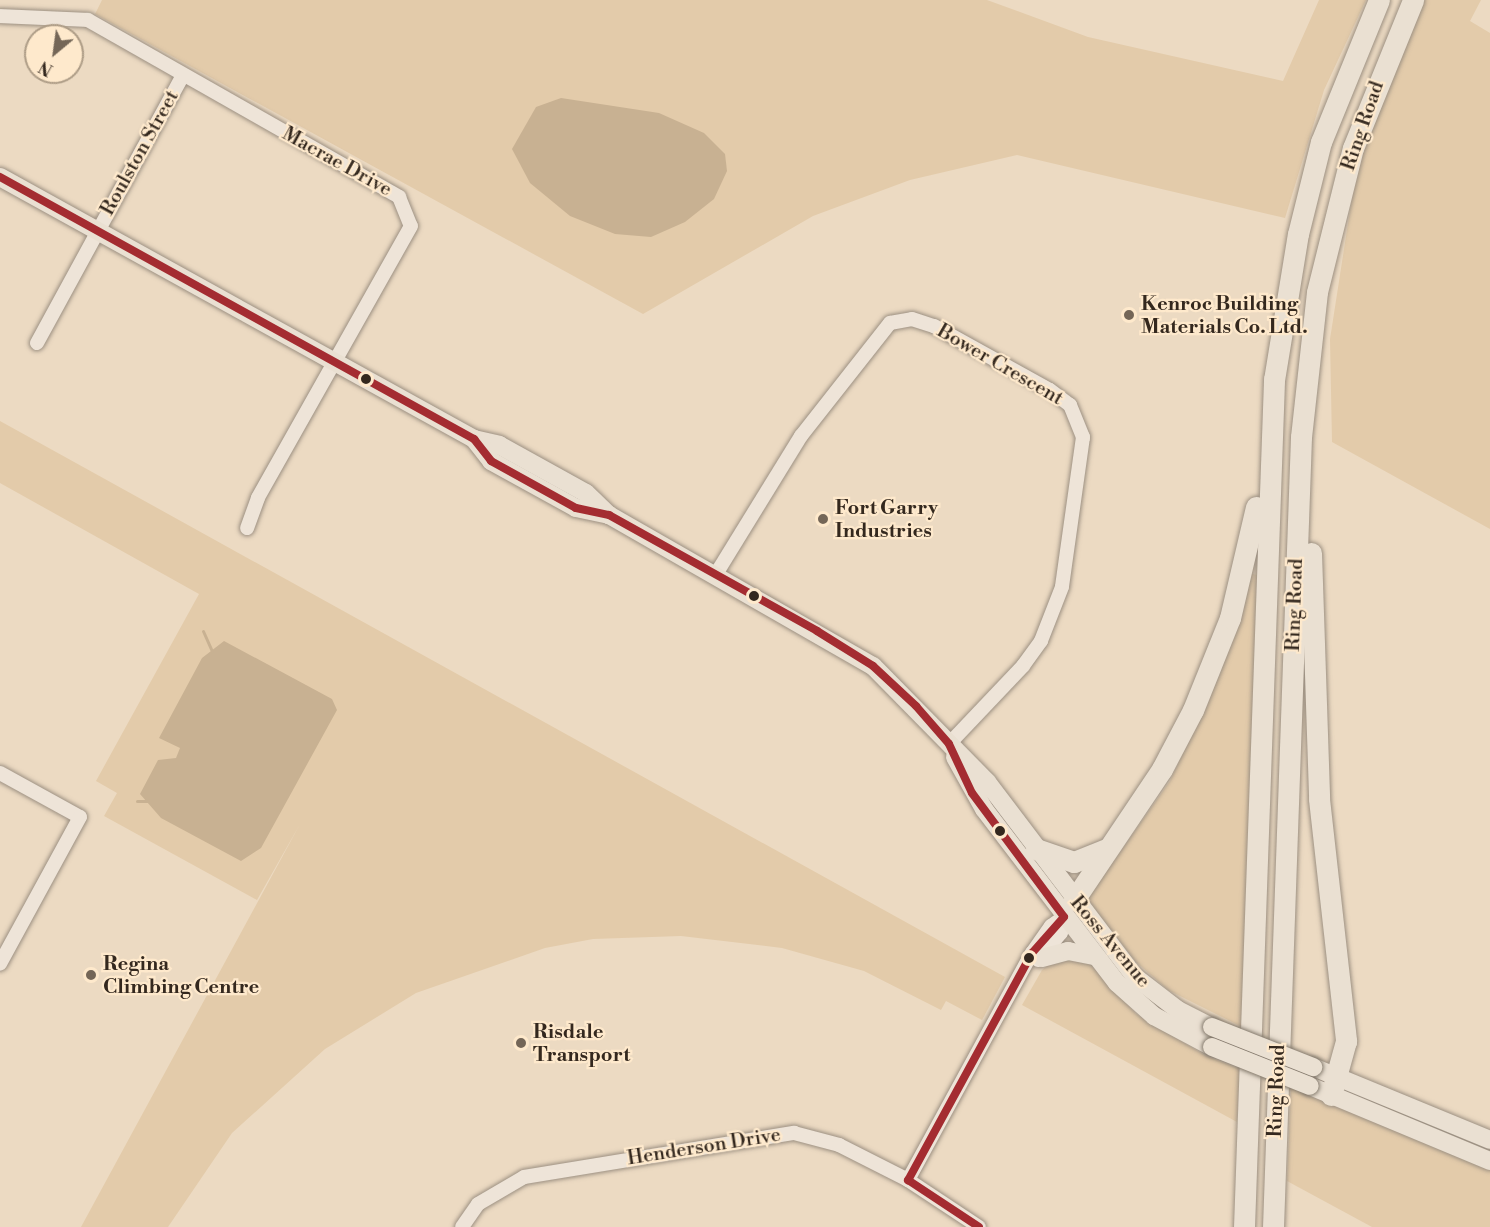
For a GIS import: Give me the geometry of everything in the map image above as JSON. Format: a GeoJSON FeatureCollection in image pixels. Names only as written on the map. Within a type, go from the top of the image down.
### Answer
{"type":"FeatureCollection","features":[{"type":"Feature","properties":{"kind":"highway","name":"Ring Road"},"geometry":{"type":"LineString","coordinates":[[1244,1227],[1268,454],[1298,234],[1342,82],[1379,0]]}},
{"type":"Feature","properties":{"kind":"highway","name":"Ring Road"},"geometry":{"type":"LineString","coordinates":[[1273,1227],[1301,437],[1312,340],[1326,243],[1353,148],[1413,0]]}},
{"type":"Feature","properties":{"kind":"highway"},"geometry":{"type":"LineString","coordinates":[[1312,340],[1313,688],[1318,799],[1346,1041],[1335,1086]]}},
{"type":"Feature","properties":{"kind":"highway"},"geometry":{"type":"LineString","coordinates":[[1069,909],[1107,848],[1162,769],[1215,659],[1242,575],[1268,454]]}},
{"type":"Feature","properties":{"kind":"highway"},"geometry":{"type":"LineString","coordinates":[[1036,849],[1074,862],[1107,848]]}},
{"type":"Feature","properties":{"kind":"main road","name":"Ross Avenue"},"geometry":{"type":"LineString","coordinates":[[0,177],[474,439],[500,445],[585,493],[609,516],[716,574],[873,666],[987,782],[1036,849],[1094,956],[1154,1016],[1212,1047],[1310,1086],[1335,1086],[1490,1140]]}},
{"type":"Feature","properties":{"kind":"main road","name":"Ross Avenue"},"geometry":{"type":"LineString","coordinates":[[949,744],[972,793],[1069,909],[1135,977],[1178,1010],[1212,1027],[1313,1067],[1335,1086],[1490,1161]]}},
{"type":"Feature","properties":{"kind":"main road"},"geometry":{"type":"LineString","coordinates":[[1035,962],[1068,951],[1094,956]]}},
{"type":"Feature","properties":{"kind":"street","name":"Macrae Drive"},"geometry":{"type":"LineString","coordinates":[[0,16],[88,20],[399,197],[411,226],[258,498],[248,528]]}},
{"type":"Feature","properties":{"kind":"street","name":"Roulston Street"},"geometry":{"type":"LineString","coordinates":[[38,343],[183,75]]}},
{"type":"Feature","properties":{"kind":"street","name":"Bower Crescent"},"geometry":{"type":"LineString","coordinates":[[716,574],[801,436],[890,322],[912,319],[934,326],[1050,390],[1070,405],[1083,437],[1062,587],[1023,666],[949,744]]}},
{"type":"Feature","properties":{"kind":"street"},"geometry":{"type":"LineString","coordinates":[[0,773],[80,817],[0,964]]}},
{"type":"Feature","properties":{"kind":"street"},"geometry":{"type":"LineString","coordinates":[[908,1180],[1035,962],[1051,926],[1069,909]]}},
{"type":"Feature","properties":{"kind":"street","name":"Henderson Drive"},"geometry":{"type":"LineString","coordinates":[[462,1227],[478,1204],[524,1177],[777,1134],[816,1136],[908,1180],[979,1227]]}},
{"type":"Feature","properties":{"kind":"shaded area"},"geometry":{"type":"Polygon","coordinates":[[[102,0],[987,0],[1088,37],[1283,81],[1319,0],[1366,0],[1324,90],[1285,218],[1017,155],[910,180],[813,216],[643,314],[95,14],[102,0]]]}},
{"type":"Feature","properties":{"kind":"shaded area"},"geometry":{"type":"Polygon","coordinates":[[[1425,0],[1481,0],[1470,21],[1490,33],[1490,529],[1332,442],[1330,339],[1359,153],[1425,0]]]}},
{"type":"Feature","properties":{"kind":"shaded area"},"geometry":{"type":"Polygon","coordinates":[[[561,98],[659,113],[704,133],[725,154],[727,171],[714,199],[685,222],[651,237],[615,234],[570,216],[530,183],[512,149],[536,107],[561,98]]]}},
{"type":"Feature","properties":{"kind":"shaded area"},"geometry":{"type":"Polygon","coordinates":[[[0,421],[1005,977],[982,1020],[946,1001],[941,1010],[864,971],[782,948],[681,936],[593,939],[545,948],[416,993],[325,1049],[232,1133],[168,1227],[81,1227],[300,824],[257,900],[104,816],[117,793],[96,781],[199,594],[0,483],[0,421]]]}},
{"type":"Feature","properties":{"kind":"shaded area"},"geometry":{"type":"Polygon","coordinates":[[[1249,573],[1257,575],[1244,1028],[1168,990],[1135,961],[1087,899],[1170,781],[1220,674],[1249,573]]]}},
{"type":"Feature","properties":{"kind":"shaded area"},"geometry":{"type":"Polygon","coordinates":[[[224,641],[332,699],[337,710],[261,848],[241,861],[161,818],[140,794],[158,760],[176,758],[180,748],[159,738],[202,658],[224,641]]]}},
{"type":"Feature","properties":{"kind":"shaded area"},"geometry":{"type":"Polygon","coordinates":[[[1056,959],[1086,959],[1136,1014],[1206,1056],[1240,1069],[1237,1122],[1022,1005],[1042,970],[1056,959]]]}},
{"type":"Feature","properties":{"kind":"shaded area"},"geometry":{"type":"Polygon","coordinates":[[[1291,1087],[1490,1169],[1490,1227],[1372,1227],[1287,1181],[1291,1087]]]}},
{"type":"Feature","properties":{"kind":"waterway"},"geometry":{"type":"LineString","coordinates":[[203,631],[212,651]]}},
{"type":"Feature","properties":{"kind":"waterway"},"geometry":{"type":"LineString","coordinates":[[137,801],[147,801]]}},
{"type":"Feature","properties":{"kind":"transit line"},"geometry":{"type":"LineString","coordinates":[[0,177],[474,439],[491,461],[576,508],[609,515],[817,631],[873,666],[916,706],[949,744],[972,793],[1064,917],[1032,953],[908,1180],[979,1227]]}},
{"type":"Feature","properties":{"kind":"place","name":"Kenroc Building Materials Co. Ltd."},"geometry":{"type":"Point","coordinates":[1129,315]}},
{"type":"Feature","properties":{"kind":"place","name":"Fort Garry Industries"},"geometry":{"type":"Point","coordinates":[823,519]}},
{"type":"Feature","properties":{"kind":"place","name":"Regina Climbing Centre"},"geometry":{"type":"Point","coordinates":[91,975]}},
{"type":"Feature","properties":{"kind":"place","name":"Risdale Transport"},"geometry":{"type":"Point","coordinates":[521,1043]}}]}
